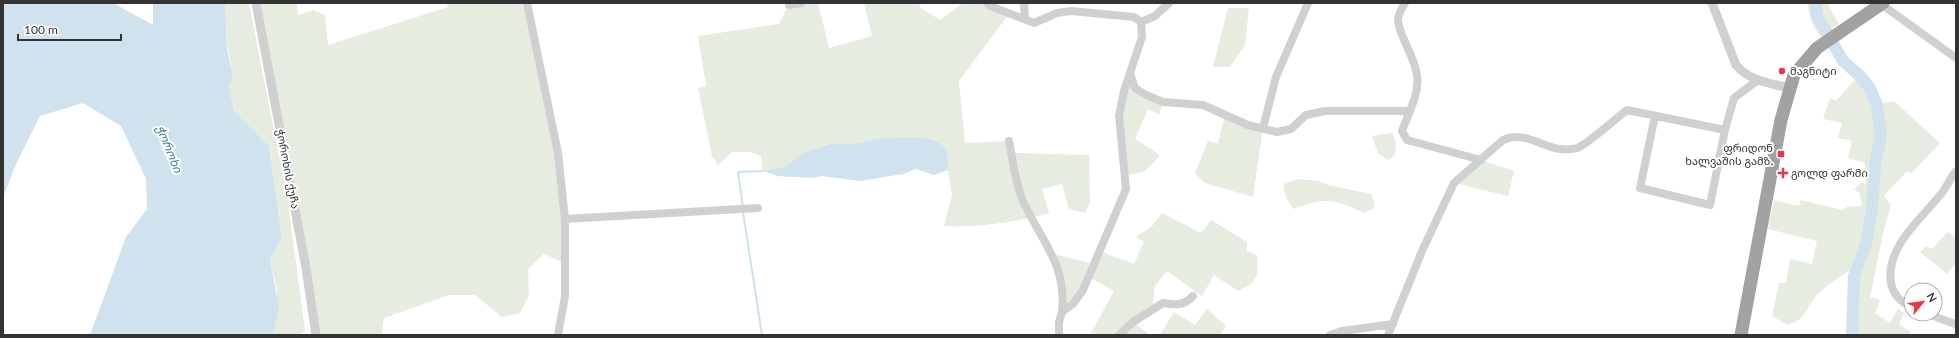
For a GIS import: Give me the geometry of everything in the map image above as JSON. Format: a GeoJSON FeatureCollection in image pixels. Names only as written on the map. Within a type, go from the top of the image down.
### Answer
{"type":"FeatureCollection","features":[{"type":"Feature","properties":{"kind":"highway"},"geometry":{"type":"LineString","coordinates":[[1741,335],[1781,120],[1794,75],[1817,48],[1882,4]]}},
{"type":"Feature","properties":{"kind":"street","name":"ჭოროხის ქუჩა"},"geometry":{"type":"LineString","coordinates":[[256,3],[306,268],[316,335]]}},
{"type":"Feature","properties":{"kind":"street"},"geometry":{"type":"LineString","coordinates":[[527,3],[558,153],[565,220],[565,296],[558,335]]}},
{"type":"Feature","properties":{"kind":"street"},"geometry":{"type":"LineString","coordinates":[[789,5],[801,3]]}},
{"type":"Feature","properties":{"kind":"street"},"geometry":{"type":"LineString","coordinates":[[987,3],[990,6],[1034,23],[1057,13],[1071,11],[1128,16],[1134,17],[1141,22]]}},
{"type":"Feature","properties":{"kind":"street"},"geometry":{"type":"LineString","coordinates":[[1024,3],[1025,19]]}},
{"type":"Feature","properties":{"kind":"street"},"geometry":{"type":"LineString","coordinates":[[1141,22],[1155,16],[1170,3]]}},
{"type":"Feature","properties":{"kind":"street"},"geometry":{"type":"LineString","coordinates":[[1263,128],[1276,77],[1308,3]]}},
{"type":"Feature","properties":{"kind":"street"},"geometry":{"type":"LineString","coordinates":[[1405,3],[1398,20],[1401,31],[1414,60],[1418,87],[1402,131],[1407,140],[1481,160]]}},
{"type":"Feature","properties":{"kind":"street"},"geometry":{"type":"LineString","coordinates":[[1712,3],[1736,65],[1742,72],[1758,80],[1789,88]]}},
{"type":"Feature","properties":{"kind":"street"},"geometry":{"type":"LineString","coordinates":[[1882,4],[1956,58]]}},
{"type":"Feature","properties":{"kind":"street"},"geometry":{"type":"LineString","coordinates":[[1062,312],[1072,304],[1083,290],[1126,189],[1119,116],[1124,91],[1142,36],[1141,22]]}},
{"type":"Feature","properties":{"kind":"street"},"geometry":{"type":"LineString","coordinates":[[1130,73],[1135,88],[1146,95],[1163,102],[1203,105],[1248,125],[1277,132],[1291,129],[1306,115],[1324,111],[1409,111]]}},
{"type":"Feature","properties":{"kind":"street"},"geometry":{"type":"LineString","coordinates":[[1655,116],[1640,188],[1710,205],[1725,130],[1734,98],[1758,80]]}},
{"type":"Feature","properties":{"kind":"street"},"geometry":{"type":"LineString","coordinates":[[1388,335],[1422,251],[1454,183],[1503,140],[1512,136],[1523,136],[1541,145],[1561,150],[1578,148],[1627,110],[1725,130]]}},
{"type":"Feature","properties":{"kind":"street"},"geometry":{"type":"LineString","coordinates":[[1009,141],[1022,199],[1052,254],[1060,276],[1063,298],[1062,312],[1059,322],[1059,335]]}},
{"type":"Feature","properties":{"kind":"street"},"geometry":{"type":"LineString","coordinates":[[1903,302],[1896,297],[1892,289],[1890,269],[1900,244],[1944,190],[1956,171]]}},
{"type":"Feature","properties":{"kind":"street"},"geometry":{"type":"LineString","coordinates":[[565,220],[758,208]]}},
{"type":"Feature","properties":{"kind":"street"},"geometry":{"type":"LineString","coordinates":[[1119,335],[1133,322],[1163,303],[1177,305],[1189,301],[1193,296]]}},
{"type":"Feature","properties":{"kind":"street"},"geometry":{"type":"LineString","coordinates":[[1943,319],[1956,323],[1956,327]]}},
{"type":"Feature","properties":{"kind":"street"},"geometry":{"type":"LineString","coordinates":[[1330,335],[1342,331],[1393,324]]}},
{"type":"Feature","properties":{"kind":"shaded area"},"geometry":{"type":"Polygon","coordinates":[[[225,3],[249,3],[288,202],[305,331],[300,335],[273,335],[277,290],[270,260],[282,237],[269,146],[234,111],[229,88],[233,76],[227,44],[225,3]]]}},
{"type":"Feature","properties":{"kind":"shaded area"},"geometry":{"type":"Polygon","coordinates":[[[256,3],[297,3],[298,15],[313,10],[325,15],[328,45],[448,7],[447,3],[527,3],[558,153],[566,264],[544,254],[528,269],[529,295],[520,313],[502,317],[475,295],[449,295],[384,318],[382,335],[316,335],[256,3]]]}},
{"type":"Feature","properties":{"kind":"shaded area"},"geometry":{"type":"Polygon","coordinates":[[[818,3],[829,48],[872,36],[864,3],[919,3],[921,8],[940,20],[963,3],[987,3],[1009,14],[959,81],[965,143],[1009,141],[1012,153],[1089,155],[1090,202],[1085,213],[1069,209],[1062,184],[1042,189],[1049,213],[996,224],[944,226],[952,195],[948,170],[949,161],[915,138],[880,138],[853,144],[830,144],[801,154],[785,167],[763,171],[761,156],[751,152],[732,152],[718,165],[712,156],[698,88],[706,86],[698,36],[779,24],[789,5],[818,3]]]}},
{"type":"Feature","properties":{"kind":"shaded area"},"geometry":{"type":"Polygon","coordinates":[[[1807,3],[1827,3],[1839,24],[1820,36],[1812,23],[1807,3]]]}},
{"type":"Feature","properties":{"kind":"shaded area"},"geometry":{"type":"Polygon","coordinates":[[[1228,8],[1249,8],[1245,45],[1230,67],[1213,67],[1228,8]]]}},
{"type":"Feature","properties":{"kind":"shaded area"},"geometry":{"type":"Polygon","coordinates":[[[1859,75],[1870,88],[1877,105],[1894,101],[1940,143],[1911,174],[1907,171],[1884,196],[1891,205],[1883,234],[1870,297],[1880,300],[1875,313],[1890,323],[1898,309],[1903,312],[1899,324],[1911,332],[1908,335],[1852,335],[1854,276],[1850,270],[1819,293],[1814,298],[1803,316],[1794,323],[1787,325],[1772,316],[1779,283],[1786,283],[1790,259],[1812,264],[1817,241],[1768,229],[1774,200],[1799,206],[1801,200],[1842,210],[1849,206],[1859,207],[1862,204],[1860,194],[1854,189],[1861,183],[1866,184],[1865,163],[1848,158],[1852,141],[1838,138],[1842,123],[1823,119],[1830,98],[1836,101],[1859,75]]]}},
{"type":"Feature","properties":{"kind":"shaded area"},"geometry":{"type":"Polygon","coordinates":[[[1128,80],[1135,88],[1163,102],[1159,115],[1148,109],[1135,139],[1160,155],[1149,168],[1137,174],[1125,175],[1119,116],[1128,80]]]}},
{"type":"Feature","properties":{"kind":"shaded area"},"geometry":{"type":"Polygon","coordinates":[[[1225,115],[1263,128],[1253,197],[1205,183],[1195,173],[1208,141],[1218,143],[1225,115]]]}},
{"type":"Feature","properties":{"kind":"shaded area"},"geometry":{"type":"Polygon","coordinates":[[[1392,133],[1396,142],[1395,155],[1388,160],[1378,153],[1372,136],[1392,133]]]}},
{"type":"Feature","properties":{"kind":"shaded area"},"geometry":{"type":"Polygon","coordinates":[[[1481,160],[1514,171],[1508,196],[1454,183],[1481,160]]]}},
{"type":"Feature","properties":{"kind":"shaded area"},"geometry":{"type":"Polygon","coordinates":[[[1298,179],[1318,181],[1328,185],[1371,194],[1374,201],[1374,208],[1364,213],[1337,202],[1322,201],[1294,209],[1286,198],[1284,184],[1298,179]]]}},
{"type":"Feature","properties":{"kind":"shaded area"},"geometry":{"type":"Polygon","coordinates":[[[1162,213],[1201,233],[1211,220],[1247,242],[1247,251],[1257,255],[1256,278],[1250,284],[1238,291],[1214,275],[1202,296],[1167,271],[1155,286],[1152,310],[1133,322],[1150,335],[1090,335],[1114,291],[1089,277],[1083,290],[1062,312],[1053,254],[1094,264],[1099,251],[1134,264],[1144,242],[1136,237],[1152,226],[1162,213]]]}},
{"type":"Feature","properties":{"kind":"shaded area"},"geometry":{"type":"Polygon","coordinates":[[[1948,232],[1956,238],[1956,263],[1947,274],[1920,252],[1926,246],[1932,249],[1948,232]]]}},
{"type":"Feature","properties":{"kind":"shaded area"},"geometry":{"type":"Polygon","coordinates":[[[1207,309],[1226,326],[1220,335],[1160,335],[1174,312],[1195,325],[1207,309]]]}},
{"type":"Feature","properties":{"kind":"water","name":"ჭოროხი"},"geometry":{"type":"Polygon","coordinates":[[[3,3],[113,3],[153,25],[153,3],[225,3],[227,49],[233,76],[229,88],[234,111],[269,146],[282,237],[270,260],[279,307],[273,335],[90,335],[126,237],[147,209],[146,179],[121,126],[83,103],[40,116],[16,164],[3,197],[3,3]]]}},
{"type":"Feature","properties":{"kind":"water"},"geometry":{"type":"Polygon","coordinates":[[[880,138],[915,138],[936,142],[944,147],[948,156],[948,170],[934,175],[916,169],[903,174],[860,181],[822,176],[812,178],[777,176],[763,171],[785,167],[801,154],[830,144],[853,144],[880,138]]]}},
{"type":"Feature","properties":{"kind":"waterway"},"geometry":{"type":"LineString","coordinates":[[1815,3],[1817,16],[1843,61],[1859,75],[1870,88],[1877,105],[1881,136],[1875,164],[1872,210],[1866,244],[1854,276],[1852,335]]}},
{"type":"Feature","properties":{"kind":"waterway"},"geometry":{"type":"LineString","coordinates":[[743,207],[738,172],[763,171]]}},
{"type":"Feature","properties":{"kind":"waterway"},"geometry":{"type":"LineString","coordinates":[[743,212],[762,335]]}},
{"type":"Feature","properties":{"kind":"place","name":"მაგნიტი"},"geometry":{"type":"Point","coordinates":[1782,71]}},
{"type":"Feature","properties":{"kind":"place","name":"ფრიდონ ხალვაშის გამზ."},"geometry":{"type":"Point","coordinates":[1781,154]}},
{"type":"Feature","properties":{"kind":"place","name":"გოლდ ფარმი"},"geometry":{"type":"Point","coordinates":[1783,173]}}]}
